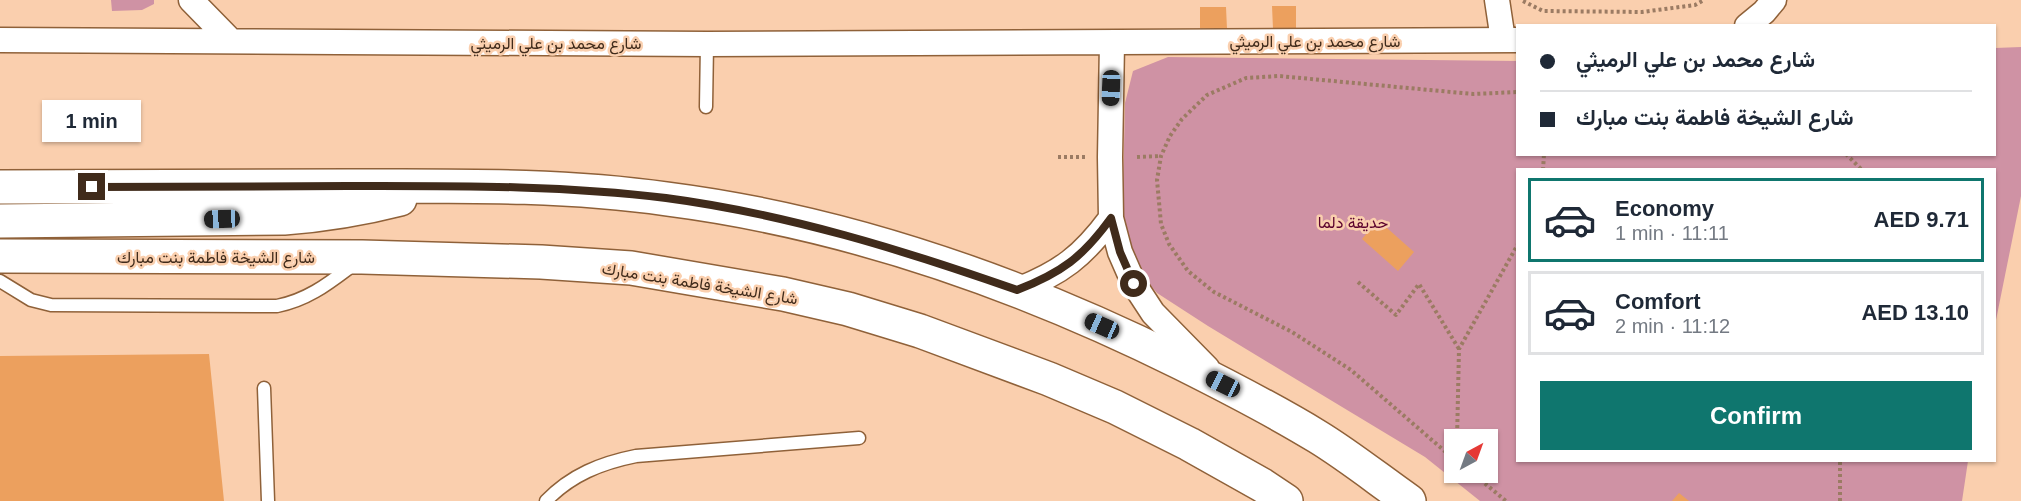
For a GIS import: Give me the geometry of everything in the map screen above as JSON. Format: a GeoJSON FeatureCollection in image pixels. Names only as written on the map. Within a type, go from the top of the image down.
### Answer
{"type":"FeatureCollection","features":[{"type":"Feature","properties":{"kind":"main road"},"geometry":{"type":"LineString","coordinates":[[0,221],[177,220],[324,215],[362,209],[438,186]]}},
{"type":"Feature","properties":{"kind":"main road"},"geometry":{"type":"LineString","coordinates":[[0,187],[568,188],[668,199],[767,216],[864,240],[1017,290],[1144,345],[1223,384],[1319,438],[1409,501]]}},
{"type":"Feature","properties":{"kind":"main road","name":"شارع الشيخة فاطمة بنت مبارك"},"geometry":{"type":"LineString","coordinates":[[0,256],[362,257],[541,262],[631,268],[783,294],[848,309],[920,331],[987,355],[1115,407],[1262,484],[1286,501]]}},
{"type":"Feature","properties":{"kind":"street"},"geometry":{"type":"LineString","coordinates":[[191,0],[231,41]]}},
{"type":"Feature","properties":{"kind":"street"},"geometry":{"type":"LineString","coordinates":[[1497,0],[1511,40]]}},
{"type":"Feature","properties":{"kind":"street"},"geometry":{"type":"LineString","coordinates":[[1749,24],[1774,0]]}},
{"type":"Feature","properties":{"kind":"street","name":"شارع محمد بن علي الرميثي"},"geometry":{"type":"LineString","coordinates":[[0,40],[707,44],[1511,40]]}},
{"type":"Feature","properties":{"kind":"street"},"geometry":{"type":"LineString","coordinates":[[1112,43],[1111,218],[1124,262],[1134,284],[1153,314],[1223,384]]}},
{"type":"Feature","properties":{"kind":"street"},"geometry":{"type":"LineString","coordinates":[[1017,290],[1047,278],[1080,255],[1097,238],[1111,218]]}},
{"type":"Feature","properties":{"kind":"lane"},"geometry":{"type":"LineString","coordinates":[[706,106],[707,44]]}},
{"type":"Feature","properties":{"kind":"lane"},"geometry":{"type":"LineString","coordinates":[[0,281],[31,300],[51,305],[277,306],[291,303],[318,291],[362,257]]}},
{"type":"Feature","properties":{"kind":"lane"},"geometry":{"type":"LineString","coordinates":[[264,388],[268,501]]}},
{"type":"Feature","properties":{"kind":"lane"},"geometry":{"type":"LineString","coordinates":[[546,501],[573,479],[593,468],[636,456],[859,438]]}},
{"type":"Feature","properties":{"kind":"path"},"geometry":{"type":"LineString","coordinates":[[1521,0],[1543,11],[1642,12],[1695,5],[1704,0]]}},
{"type":"Feature","properties":{"kind":"path"},"geometry":{"type":"LineString","coordinates":[[1444,450],[1351,370],[1292,332],[1214,292],[1188,271],[1169,244],[1161,224],[1157,180],[1161,156],[1170,136],[1182,119],[1207,95],[1246,78],[1279,76],[1473,94],[1516,93]]}},
{"type":"Feature","properties":{"kind":"path"},"geometry":{"type":"LineString","coordinates":[[1848,156],[1860,168]]}},
{"type":"Feature","properties":{"kind":"path"},"geometry":{"type":"LineString","coordinates":[[1457,429],[1460,349],[1516,248]]}},
{"type":"Feature","properties":{"kind":"path"},"geometry":{"type":"LineString","coordinates":[[1358,282],[1396,315],[1419,284],[1460,349]]}},
{"type":"Feature","properties":{"kind":"path"},"geometry":{"type":"LineString","coordinates":[[1840,462],[1840,501]]}},
{"type":"Feature","properties":{"kind":"path"},"geometry":{"type":"LineString","coordinates":[[1484,483],[1506,501]]}},
{"type":"Feature","properties":{"kind":"green space"},"geometry":{"type":"Polygon","coordinates":[[[111,0],[154,0],[154,4],[142,10],[112,11],[111,0]]]}},
{"type":"Feature","properties":{"kind":"green space","name":"حديقة دلما"},"geometry":{"type":"Polygon","coordinates":[[[2021,47],[2021,196],[1996,320],[1996,168],[1516,168],[1516,462],[1968,462],[1962,501],[1480,501],[1458,483],[1498,483],[1498,429],[1444,429],[1444,472],[1425,457],[1157,293],[1132,264],[1122,231],[1125,103],[1133,71],[1168,57],[1516,61],[1516,156],[1996,156],[1996,48],[2021,47]]]}},
{"type":"Feature","properties":{"kind":"building"},"geometry":{"type":"Polygon","coordinates":[[[1272,6],[1296,6],[1296,29],[1273,29],[1272,6]]]}},
{"type":"Feature","properties":{"kind":"building"},"geometry":{"type":"Polygon","coordinates":[[[1200,7],[1226,7],[1227,29],[1200,28],[1200,7]]]}},
{"type":"Feature","properties":{"kind":"building"},"geometry":{"type":"Polygon","coordinates":[[[1378,220],[1414,252],[1398,271],[1362,239],[1378,220]]]}},
{"type":"Feature","properties":{"kind":"building"},"geometry":{"type":"Polygon","coordinates":[[[209,354],[224,501],[0,501],[0,356],[209,354]]]}},
{"type":"Feature","properties":{"kind":"building"},"geometry":{"type":"Polygon","coordinates":[[[1679,493],[1689,501],[1672,501],[1679,493]]]}},
{"type":"Feature","properties":{"kind":"route"},"geometry":{"type":"LineString","coordinates":[[92,187],[568,188],[668,199],[767,216],[864,240],[1017,290],[1039,282],[1061,270],[1097,238],[1111,218],[1120,252],[1134,284]]}}]}
